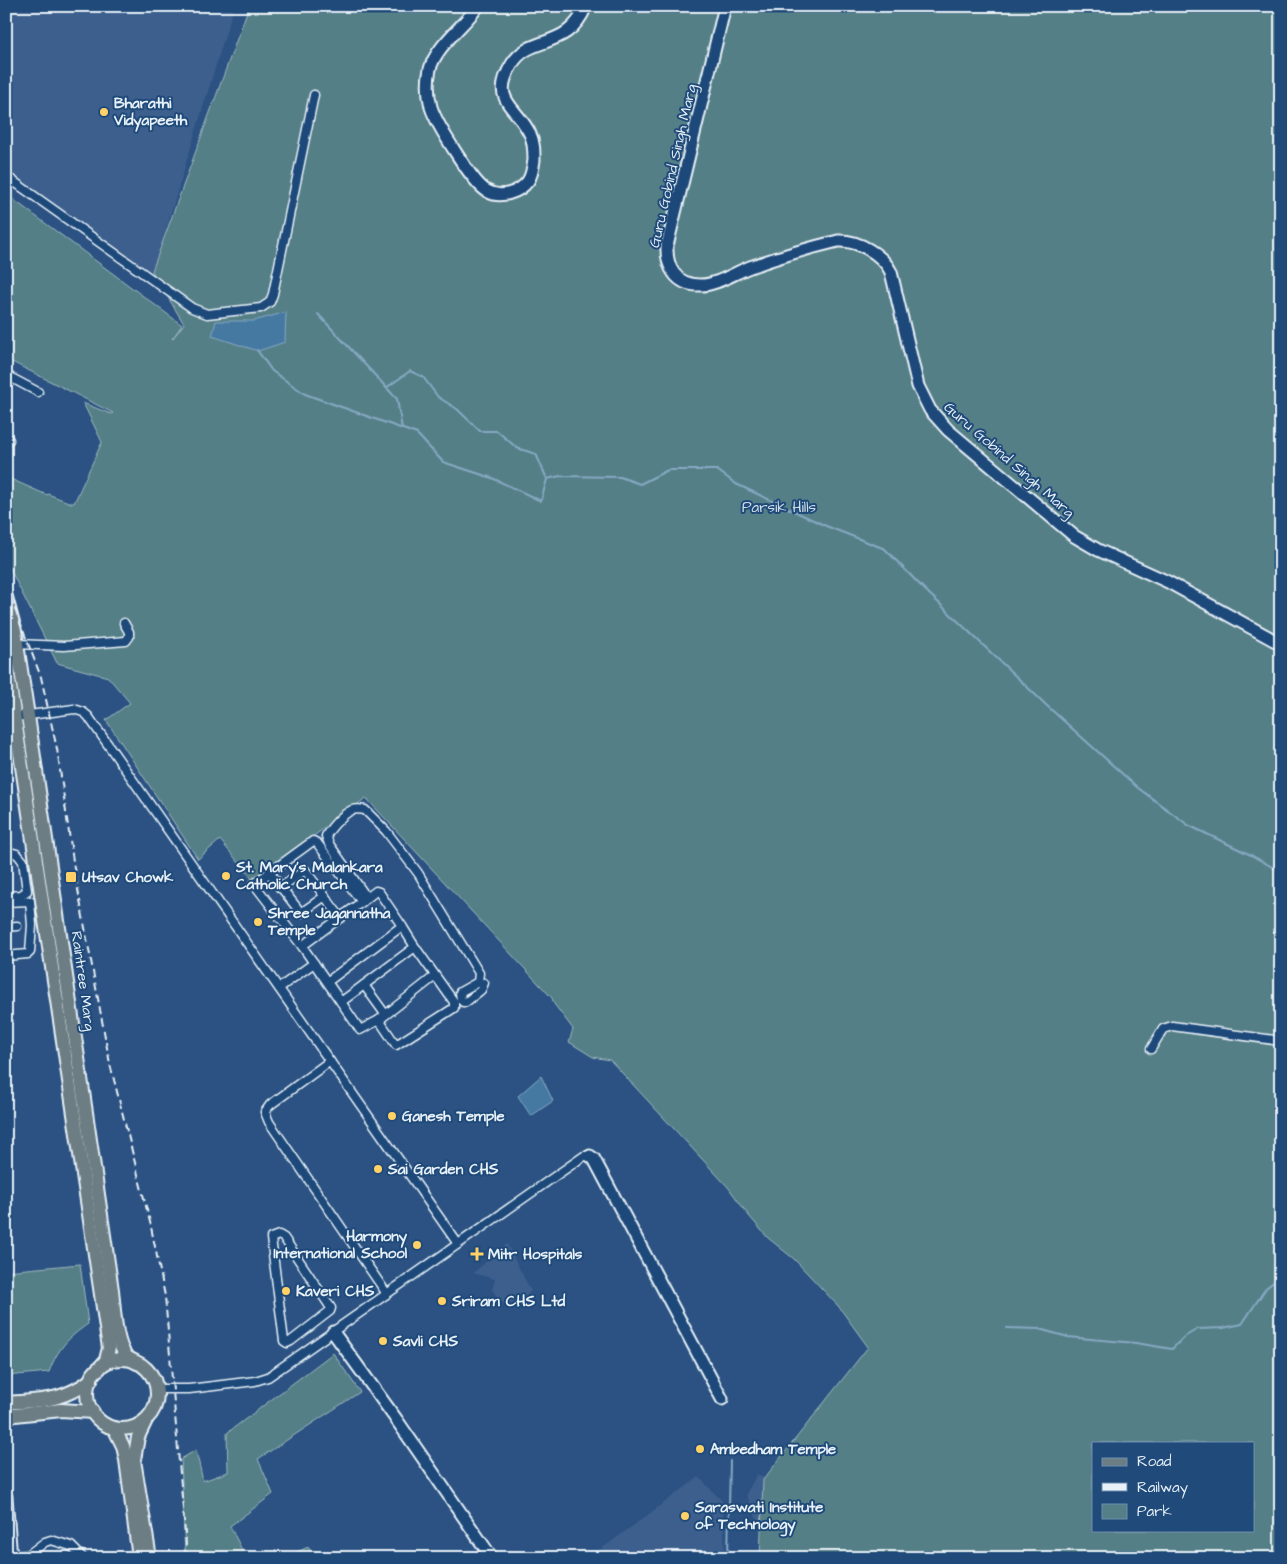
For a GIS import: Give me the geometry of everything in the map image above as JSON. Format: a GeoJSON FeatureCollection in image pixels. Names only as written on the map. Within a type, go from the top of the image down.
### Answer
{"type":"FeatureCollection","features":[{"type":"Feature","properties":{"kind":"main road","name":"Raintree Marg"},"geometry":{"type":"LineString","coordinates":[[6,597],[17,644],[22,717],[109,1348],[106,1360],[99,1369]]}},
{"type":"Feature","properties":{"kind":"main road","name":"Raintree Marg"},"geometry":{"type":"LineString","coordinates":[[6,660],[22,717],[117,1328],[124,1353],[128,1358],[137,1363]]}},
{"type":"Feature","properties":{"kind":"main road"},"geometry":{"type":"LineString","coordinates":[[146,1420],[134,1427],[128,1428],[114,1428],[102,1422],[93,1412],[88,1400],[91,1380],[99,1369],[117,1360],[137,1363],[152,1376],[157,1389],[154,1409],[138,1437],[134,1460],[150,1558]]}},
{"type":"Feature","properties":{"kind":"main road"},"geometry":{"type":"LineString","coordinates":[[6,1403],[57,1398],[91,1380]]}},
{"type":"Feature","properties":{"kind":"main road"},"geometry":{"type":"LineString","coordinates":[[6,1416],[61,1410],[93,1412]]}},
{"type":"Feature","properties":{"kind":"main road"},"geometry":{"type":"LineString","coordinates":[[114,1428],[123,1446],[126,1460],[139,1558]]}},
{"type":"Feature","properties":{"kind":"street"},"geometry":{"type":"LineString","coordinates":[[478,6],[433,61],[429,77],[429,94],[434,113],[443,131],[478,184],[487,192],[495,195],[510,193],[520,188],[527,182],[532,172],[534,147],[530,134],[504,97],[505,78],[518,56],[526,50],[567,33],[579,21],[586,6]]}},
{"type":"Feature","properties":{"kind":"street","name":"Guru Gobind Singh Marg"},"geometry":{"type":"LineString","coordinates":[[725,6],[667,246],[669,265],[677,278],[700,286],[750,267],[838,241],[851,242],[868,250],[884,261],[891,272],[918,386],[930,410],[943,425],[1074,536],[1098,550],[1168,582],[1281,644]]}},
{"type":"Feature","properties":{"kind":"street"},"geometry":{"type":"LineString","coordinates":[[6,176],[192,308],[207,314],[261,308],[270,302],[273,294],[314,95]]}},
{"type":"Feature","properties":{"kind":"street"},"geometry":{"type":"LineString","coordinates":[[6,375],[38,392]]}},
{"type":"Feature","properties":{"kind":"street"},"geometry":{"type":"LineString","coordinates":[[17,644],[64,646],[126,641],[129,637],[124,622]]}},
{"type":"Feature","properties":{"kind":"street"},"geometry":{"type":"LineString","coordinates":[[22,717],[74,709],[84,712],[88,716],[458,1244]]}},
{"type":"Feature","properties":{"kind":"street"},"geometry":{"type":"LineString","coordinates":[[364,900],[329,844],[326,836],[344,816],[355,809],[364,810],[386,831],[418,873],[479,973],[478,982],[460,992],[461,1000],[466,1002],[481,990],[484,983]]}},
{"type":"Feature","properties":{"kind":"street"},"geometry":{"type":"LineString","coordinates":[[364,900],[317,843],[313,841],[254,884],[302,946],[360,1030],[379,1020],[436,976]]}},
{"type":"Feature","properties":{"kind":"street"},"geometry":{"type":"LineString","coordinates":[[6,851],[18,854],[23,861],[26,891],[21,895],[6,896]]}},
{"type":"Feature","properties":{"kind":"street"},"geometry":{"type":"LineString","coordinates":[[280,888],[305,870],[341,918]]}},
{"type":"Feature","properties":{"kind":"street"},"geometry":{"type":"LineString","coordinates":[[269,872],[301,913],[325,896]]}},
{"type":"Feature","properties":{"kind":"street"},"geometry":{"type":"LineString","coordinates":[[302,946],[376,891],[379,892],[454,1002],[454,1008],[396,1045],[379,1020]]}},
{"type":"Feature","properties":{"kind":"street"},"geometry":{"type":"LineString","coordinates":[[6,902],[30,901],[32,932],[30,952],[28,954],[6,956]]}},
{"type":"Feature","properties":{"kind":"street"},"geometry":{"type":"LineString","coordinates":[[6,927],[17,926]]}},
{"type":"Feature","properties":{"kind":"street"},"geometry":{"type":"LineString","coordinates":[[327,982],[402,926]]}},
{"type":"Feature","properties":{"kind":"street"},"geometry":{"type":"LineString","coordinates":[[341,1002],[415,947]]}},
{"type":"Feature","properties":{"kind":"street"},"geometry":{"type":"LineString","coordinates":[[279,988],[314,963]]}},
{"type":"Feature","properties":{"kind":"street"},"geometry":{"type":"LineString","coordinates":[[364,985],[385,1014]]}},
{"type":"Feature","properties":{"kind":"street"},"geometry":{"type":"LineString","coordinates":[[1150,1049],[1163,1029],[1172,1026],[1281,1041]]}},
{"type":"Feature","properties":{"kind":"street"},"geometry":{"type":"LineString","coordinates":[[330,1061],[270,1105],[266,1112],[269,1122],[387,1294]]}},
{"type":"Feature","properties":{"kind":"street"},"geometry":{"type":"LineString","coordinates":[[157,1389],[189,1389],[261,1380],[274,1373],[584,1156],[590,1156],[594,1159],[722,1400]]}},
{"type":"Feature","properties":{"kind":"street"},"geometry":{"type":"LineString","coordinates":[[279,1235],[282,1236],[302,1266],[331,1308],[330,1311],[287,1343],[284,1341],[271,1238],[279,1235]]}},
{"type":"Feature","properties":{"kind":"street"},"geometry":{"type":"LineString","coordinates":[[333,1332],[492,1558]]}},
{"type":"Feature","properties":{"kind":"street"},"geometry":{"type":"LineString","coordinates":[[6,1497],[11,1557],[28,1556],[45,1542],[51,1540],[71,1546],[83,1558]]}},
{"type":"Feature","properties":{"kind":"shaded area","name":"Bharathi Vidyapeeth"},"geometry":{"type":"Polygon","coordinates":[[[6,6],[234,6],[151,278],[6,182],[6,6]]]}},
{"type":"Feature","properties":{"kind":"shaded area"},"geometry":{"type":"Polygon","coordinates":[[[286,312],[285,342],[258,351],[212,336],[216,321],[254,321],[286,312]]]}},
{"type":"Feature","properties":{"kind":"shaded area"},"geometry":{"type":"Polygon","coordinates":[[[541,1076],[553,1101],[531,1116],[518,1096],[541,1076]]]}},
{"type":"Feature","properties":{"kind":"shaded area"},"geometry":{"type":"Polygon","coordinates":[[[507,1244],[531,1291],[521,1303],[502,1303],[492,1290],[495,1279],[473,1273],[507,1244]]]}},
{"type":"Feature","properties":{"kind":"shaded area"},"geometry":{"type":"Polygon","coordinates":[[[757,1474],[784,1489],[762,1531],[746,1494],[757,1474]]]}},
{"type":"Feature","properties":{"kind":"shaded area","name":"Saraswati Institute of Technology"},"geometry":{"type":"Polygon","coordinates":[[[699,1477],[723,1502],[725,1558],[589,1558],[699,1477]]]}},
{"type":"Feature","properties":{"kind":"green space","name":"Parsik Hills"},"geometry":{"type":"Polygon","coordinates":[[[249,6],[1281,6],[1281,1558],[760,1558],[763,1480],[868,1347],[839,1307],[794,1259],[768,1238],[728,1187],[610,1060],[593,1057],[569,1042],[573,1029],[554,1004],[552,998],[366,798],[253,880],[220,840],[198,859],[106,720],[130,703],[108,677],[57,663],[6,561],[6,477],[47,495],[74,503],[102,442],[83,403],[111,414],[113,413],[6,359],[6,194],[182,325],[172,339],[184,324],[152,271],[249,6]]]}},
{"type":"Feature","properties":{"kind":"green space"},"geometry":{"type":"Polygon","coordinates":[[[80,1264],[88,1324],[64,1344],[49,1372],[6,1376],[6,1271],[80,1264]]]}},
{"type":"Feature","properties":{"kind":"green space"},"geometry":{"type":"Polygon","coordinates":[[[333,1353],[360,1392],[258,1459],[273,1494],[230,1526],[246,1558],[185,1558],[181,1459],[196,1450],[203,1481],[228,1472],[227,1433],[333,1353]]]}},
{"type":"Feature","properties":{"kind":"green space"},"geometry":{"type":"Polygon","coordinates":[[[308,1547],[315,1558],[284,1558],[308,1547]]]}},
{"type":"Feature","properties":{"kind":"waterway"},"geometry":{"type":"LineString","coordinates":[[318,314],[397,399],[402,429]]}},
{"type":"Feature","properties":{"kind":"waterway"},"geometry":{"type":"LineString","coordinates":[[257,350],[272,371],[305,394],[417,434],[443,462],[492,478],[541,501],[547,479],[560,476],[620,477],[640,484],[668,470],[717,470],[736,484],[826,526],[885,549],[922,587],[1045,704],[1138,788],[1188,825],[1251,855],[1281,872]]}},
{"type":"Feature","properties":{"kind":"waterway"},"geometry":{"type":"LineString","coordinates":[[386,388],[410,371],[423,377],[438,397],[457,409],[480,431],[497,431],[517,448],[536,454],[547,479]]}},
{"type":"Feature","properties":{"kind":"waterway"},"geometry":{"type":"LineString","coordinates":[[1007,1328],[1039,1329],[1068,1337],[1136,1343],[1172,1349],[1184,1337],[1198,1329],[1223,1328],[1242,1324],[1266,1288],[1281,1276]]}},
{"type":"Feature","properties":{"kind":"waterway"},"geometry":{"type":"LineString","coordinates":[[728,1558],[730,1461]]}},
{"type":"Feature","properties":{"kind":"railway"},"geometry":{"type":"LineString","coordinates":[[6,586],[41,677],[57,749],[74,868],[110,1064],[150,1222],[165,1296],[186,1545],[185,1558]]}},
{"type":"Feature","properties":{"kind":"place","name":"Bharathi Vidyapeeth"},"geometry":{"type":"Point","coordinates":[104,112]}},
{"type":"Feature","properties":{"kind":"place","name":"St. Mary's Malankara Catholic Church"},"geometry":{"type":"Point","coordinates":[226,876]}},
{"type":"Feature","properties":{"kind":"place","name":"Utsav Chowk"},"geometry":{"type":"Point","coordinates":[71,877]}},
{"type":"Feature","properties":{"kind":"place","name":"Shree Jagannatha Temple"},"geometry":{"type":"Point","coordinates":[258,922]}},
{"type":"Feature","properties":{"kind":"place","name":"Ganesh Temple"},"geometry":{"type":"Point","coordinates":[392,1116]}},
{"type":"Feature","properties":{"kind":"place","name":"Sai Garden CHS"},"geometry":{"type":"Point","coordinates":[378,1169]}},
{"type":"Feature","properties":{"kind":"place","name":"Harmony International School"},"geometry":{"type":"Point","coordinates":[417,1245]}},
{"type":"Feature","properties":{"kind":"place","name":"Mitr Hospitals"},"geometry":{"type":"Point","coordinates":[477,1254]}},
{"type":"Feature","properties":{"kind":"place","name":"Kaveri CHS"},"geometry":{"type":"Point","coordinates":[286,1291]}},
{"type":"Feature","properties":{"kind":"place","name":"Sriram CHS Ltd"},"geometry":{"type":"Point","coordinates":[442,1301]}},
{"type":"Feature","properties":{"kind":"place","name":"Savli CHS"},"geometry":{"type":"Point","coordinates":[383,1341]}},
{"type":"Feature","properties":{"kind":"place","name":"Ambedham Temple"},"geometry":{"type":"Point","coordinates":[700,1449]}},
{"type":"Feature","properties":{"kind":"place","name":"Saraswati Institute of Technology"},"geometry":{"type":"Point","coordinates":[685,1516]}}]}
